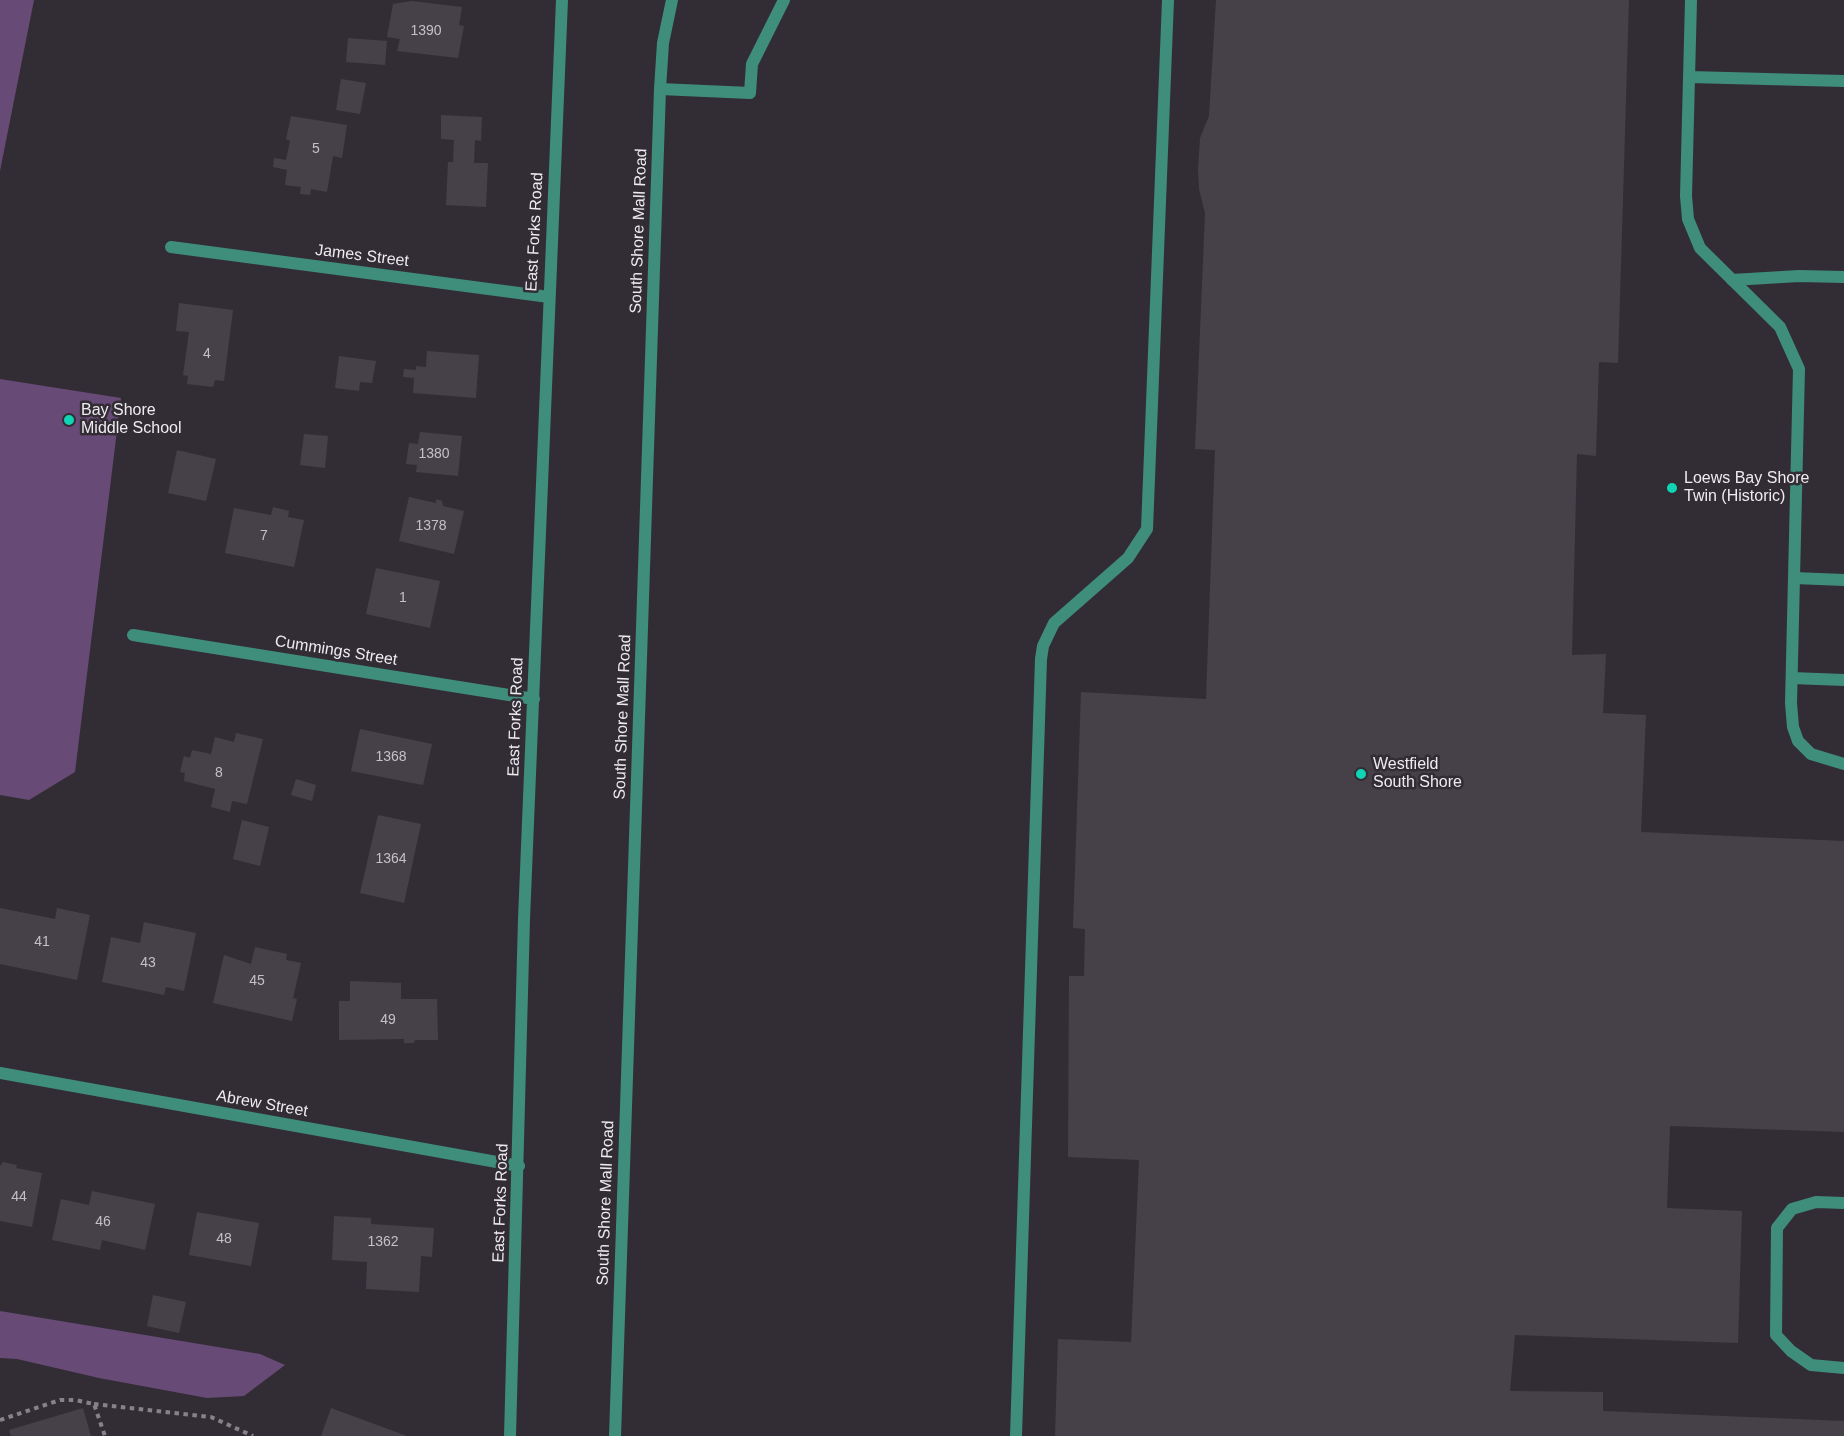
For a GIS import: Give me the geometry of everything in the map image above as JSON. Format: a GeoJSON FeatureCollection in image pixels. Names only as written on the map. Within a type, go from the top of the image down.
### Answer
{"type":"FeatureCollection","features":[{"type":"Feature","properties":{"kind":"street","name":"East Forks Road"},"geometry":{"type":"LineString","coordinates":[[510,1436],[524,919],[562,0]]}},
{"type":"Feature","properties":{"kind":"street","name":"South Shore Mall Road"},"geometry":{"type":"LineString","coordinates":[[615,1436],[660,89],[663,44],[672,0]]}},
{"type":"Feature","properties":{"kind":"street"},"geometry":{"type":"LineString","coordinates":[[660,89],[750,93],[752,64],[784,0]]}},
{"type":"Feature","properties":{"kind":"street"},"geometry":{"type":"LineString","coordinates":[[1016,1436],[1041,659],[1043,646],[1054,623],[1128,558],[1147,529],[1168,0]]}},
{"type":"Feature","properties":{"kind":"street"},"geometry":{"type":"LineString","coordinates":[[1691,0],[1686,196],[1688,219],[1700,248],[1780,327],[1799,369],[1792,678],[1793,727],[1798,741],[1811,754],[1844,764]]}},
{"type":"Feature","properties":{"kind":"street"},"geometry":{"type":"LineString","coordinates":[[1689,77],[1844,81]]}},
{"type":"Feature","properties":{"kind":"street","name":"James Street"},"geometry":{"type":"LineString","coordinates":[[171,248],[549,297]]}},
{"type":"Feature","properties":{"kind":"street"},"geometry":{"type":"LineString","coordinates":[[1732,280],[1799,276],[1844,277]]}},
{"type":"Feature","properties":{"kind":"street"},"geometry":{"type":"LineString","coordinates":[[1794,578],[1844,580]]}},
{"type":"Feature","properties":{"kind":"street","name":"Cummings Street"},"geometry":{"type":"LineString","coordinates":[[132,635],[534,699]]}},
{"type":"Feature","properties":{"kind":"street"},"geometry":{"type":"LineString","coordinates":[[1792,678],[1844,680]]}},
{"type":"Feature","properties":{"kind":"street","name":"Abrew Street"},"geometry":{"type":"LineString","coordinates":[[0,1073],[519,1166]]}},
{"type":"Feature","properties":{"kind":"street"},"geometry":{"type":"LineString","coordinates":[[1844,1203],[1816,1202],[1792,1209],[1777,1228],[1776,1335],[1791,1352],[1811,1365],[1844,1368]]}},
{"type":"Feature","properties":{"kind":"path"},"geometry":{"type":"LineString","coordinates":[[0,1420],[60,1400],[211,1417],[253,1436]]}},
{"type":"Feature","properties":{"kind":"path"},"geometry":{"type":"LineString","coordinates":[[94,1404],[105,1436]]}},
{"type":"Feature","properties":{"kind":"shaded area"},"geometry":{"type":"Polygon","coordinates":[[[0,0],[34,0],[0,171],[0,0]]]}},
{"type":"Feature","properties":{"kind":"shaded area"},"geometry":{"type":"Polygon","coordinates":[[[0,379],[121,398],[75,772],[29,800],[0,795],[0,379]]]}},
{"type":"Feature","properties":{"kind":"shaded area"},"geometry":{"type":"Polygon","coordinates":[[[0,1311],[260,1354],[285,1365],[244,1396],[207,1398],[99,1378],[17,1359],[0,1358],[0,1311]]]}},
{"type":"Feature","properties":{"kind":"building","name":"Westfield South Shore"},"geometry":{"type":"Polygon","coordinates":[[[1216,0],[1629,0],[1618,363],[1599,362],[1596,456],[1577,454],[1572,655],[1606,654],[1603,713],[1646,715],[1641,832],[1844,841],[1844,1132],[1670,1126],[1667,1208],[1742,1211],[1738,1343],[1515,1335],[1510,1391],[1603,1392],[1603,1411],[1844,1421],[1844,1436],[1055,1436],[1058,1339],[1131,1342],[1139,1160],[1068,1157],[1069,976],[1084,976],[1085,929],[1073,928],[1081,692],[1206,699],[1215,450],[1195,449],[1205,213],[1199,189],[1198,169],[1200,138],[1209,116],[1216,0]]]}},
{"type":"Feature","properties":{"kind":"building"},"geometry":{"type":"Polygon","coordinates":[[[412,1],[462,7],[459,25],[464,26],[458,58],[397,51],[400,39],[387,37],[393,4],[412,1]]]}},
{"type":"Feature","properties":{"kind":"building"},"geometry":{"type":"Polygon","coordinates":[[[348,38],[387,41],[385,65],[346,62],[348,38]]]}},
{"type":"Feature","properties":{"kind":"building"},"geometry":{"type":"Polygon","coordinates":[[[341,79],[366,83],[360,114],[336,110],[341,79]]]}},
{"type":"Feature","properties":{"kind":"building"},"geometry":{"type":"Polygon","coordinates":[[[441,115],[482,117],[481,141],[475,140],[474,163],[488,163],[486,207],[446,205],[448,162],[453,162],[454,140],[441,139],[441,115]]]}},
{"type":"Feature","properties":{"kind":"building"},"geometry":{"type":"Polygon","coordinates":[[[291,116],[347,125],[342,158],[333,156],[327,192],[311,189],[310,195],[300,194],[301,187],[285,185],[287,170],[273,167],[274,158],[286,160],[290,141],[286,139],[291,116]]]}},
{"type":"Feature","properties":{"kind":"building"},"geometry":{"type":"Polygon","coordinates":[[[179,303],[233,310],[224,381],[215,380],[213,387],[187,384],[188,376],[183,375],[189,332],[176,331],[179,303]]]}},
{"type":"Feature","properties":{"kind":"building"},"geometry":{"type":"Polygon","coordinates":[[[427,351],[479,355],[476,398],[413,393],[414,378],[403,377],[404,369],[416,370],[416,366],[426,367],[427,351]]]}},
{"type":"Feature","properties":{"kind":"building"},"geometry":{"type":"Polygon","coordinates":[[[339,356],[376,361],[372,383],[360,382],[359,391],[335,388],[339,356]]]}},
{"type":"Feature","properties":{"kind":"building"},"geometry":{"type":"Polygon","coordinates":[[[420,432],[462,436],[458,476],[416,472],[417,465],[406,464],[409,443],[418,444],[420,432]]]}},
{"type":"Feature","properties":{"kind":"building"},"geometry":{"type":"Polygon","coordinates":[[[304,434],[328,436],[325,468],[300,465],[304,434]]]}},
{"type":"Feature","properties":{"kind":"building"},"geometry":{"type":"Polygon","coordinates":[[[177,450],[216,459],[206,501],[168,493],[177,450]]]}},
{"type":"Feature","properties":{"kind":"building"},"geometry":{"type":"Polygon","coordinates":[[[409,497],[436,503],[436,499],[442,501],[443,506],[464,511],[454,554],[399,541],[409,497]]]}},
{"type":"Feature","properties":{"kind":"building"},"geometry":{"type":"Polygon","coordinates":[[[273,507],[289,511],[288,517],[304,520],[294,567],[225,553],[234,508],[271,515],[273,507]]]}},
{"type":"Feature","properties":{"kind":"building"},"geometry":{"type":"Polygon","coordinates":[[[376,568],[440,581],[430,628],[366,614],[376,568]]]}},
{"type":"Feature","properties":{"kind":"building"},"geometry":{"type":"Polygon","coordinates":[[[360,729],[432,744],[423,785],[351,771],[360,729]]]}},
{"type":"Feature","properties":{"kind":"building"},"geometry":{"type":"Polygon","coordinates":[[[236,733],[263,739],[247,804],[232,801],[230,812],[211,807],[215,789],[184,781],[185,773],[180,772],[184,756],[190,758],[192,750],[211,754],[215,737],[234,742],[236,733]]]}},
{"type":"Feature","properties":{"kind":"building"},"geometry":{"type":"Polygon","coordinates":[[[296,779],[316,785],[312,801],[291,795],[296,779]]]}},
{"type":"Feature","properties":{"kind":"building"},"geometry":{"type":"Polygon","coordinates":[[[378,815],[421,824],[404,903],[360,893],[378,815]]]}},
{"type":"Feature","properties":{"kind":"building"},"geometry":{"type":"Polygon","coordinates":[[[242,820],[269,827],[260,866],[233,859],[242,820]]]}},
{"type":"Feature","properties":{"kind":"building"},"geometry":{"type":"Polygon","coordinates":[[[0,908],[55,919],[57,908],[90,915],[77,980],[0,964],[0,908]]]}},
{"type":"Feature","properties":{"kind":"building"},"geometry":{"type":"Polygon","coordinates":[[[144,922],[196,933],[184,991],[166,987],[164,995],[102,982],[111,937],[140,943],[144,922]]]}},
{"type":"Feature","properties":{"kind":"building"},"geometry":{"type":"Polygon","coordinates":[[[255,947],[287,954],[286,960],[301,963],[293,998],[297,999],[292,1021],[213,1003],[224,955],[251,964],[255,947]]]}},
{"type":"Feature","properties":{"kind":"building"},"geometry":{"type":"Polygon","coordinates":[[[350,981],[401,983],[401,999],[437,999],[438,1040],[415,1040],[414,1043],[404,1043],[404,1039],[339,1040],[339,1001],[350,1001],[350,981]]]}},
{"type":"Feature","properties":{"kind":"building"},"geometry":{"type":"Polygon","coordinates":[[[3,1162],[17,1165],[16,1168],[42,1173],[32,1227],[0,1221],[0,1166],[3,1162]]]}},
{"type":"Feature","properties":{"kind":"building"},"geometry":{"type":"Polygon","coordinates":[[[92,1191],[155,1204],[145,1250],[102,1240],[100,1250],[52,1240],[61,1199],[89,1205],[92,1191]]]}},
{"type":"Feature","properties":{"kind":"building"},"geometry":{"type":"Polygon","coordinates":[[[197,1212],[259,1223],[251,1266],[189,1255],[197,1212]]]}},
{"type":"Feature","properties":{"kind":"building"},"geometry":{"type":"Polygon","coordinates":[[[334,1216],[371,1218],[371,1224],[434,1228],[432,1257],[421,1256],[419,1292],[366,1289],[367,1262],[332,1260],[334,1216]]]}},
{"type":"Feature","properties":{"kind":"building"},"geometry":{"type":"Polygon","coordinates":[[[153,1295],[186,1302],[179,1333],[147,1326],[153,1295]]]}},
{"type":"Feature","properties":{"kind":"building"},"geometry":{"type":"Polygon","coordinates":[[[83,1408],[91,1436],[11,1436],[9,1430],[83,1408]]]}},
{"type":"Feature","properties":{"kind":"building"},"geometry":{"type":"Polygon","coordinates":[[[331,1408],[407,1436],[321,1436],[331,1408]]]}},
{"type":"Feature","properties":{"kind":"place","name":"Bay Shore Middle School"},"geometry":{"type":"Point","coordinates":[69,420]}},
{"type":"Feature","properties":{"kind":"place","name":"Loews Bay Shore Twin (Historic)"},"geometry":{"type":"Point","coordinates":[1672,488]}},
{"type":"Feature","properties":{"kind":"place","name":"Westfield South Shore"},"geometry":{"type":"Point","coordinates":[1361,774]}}]}
